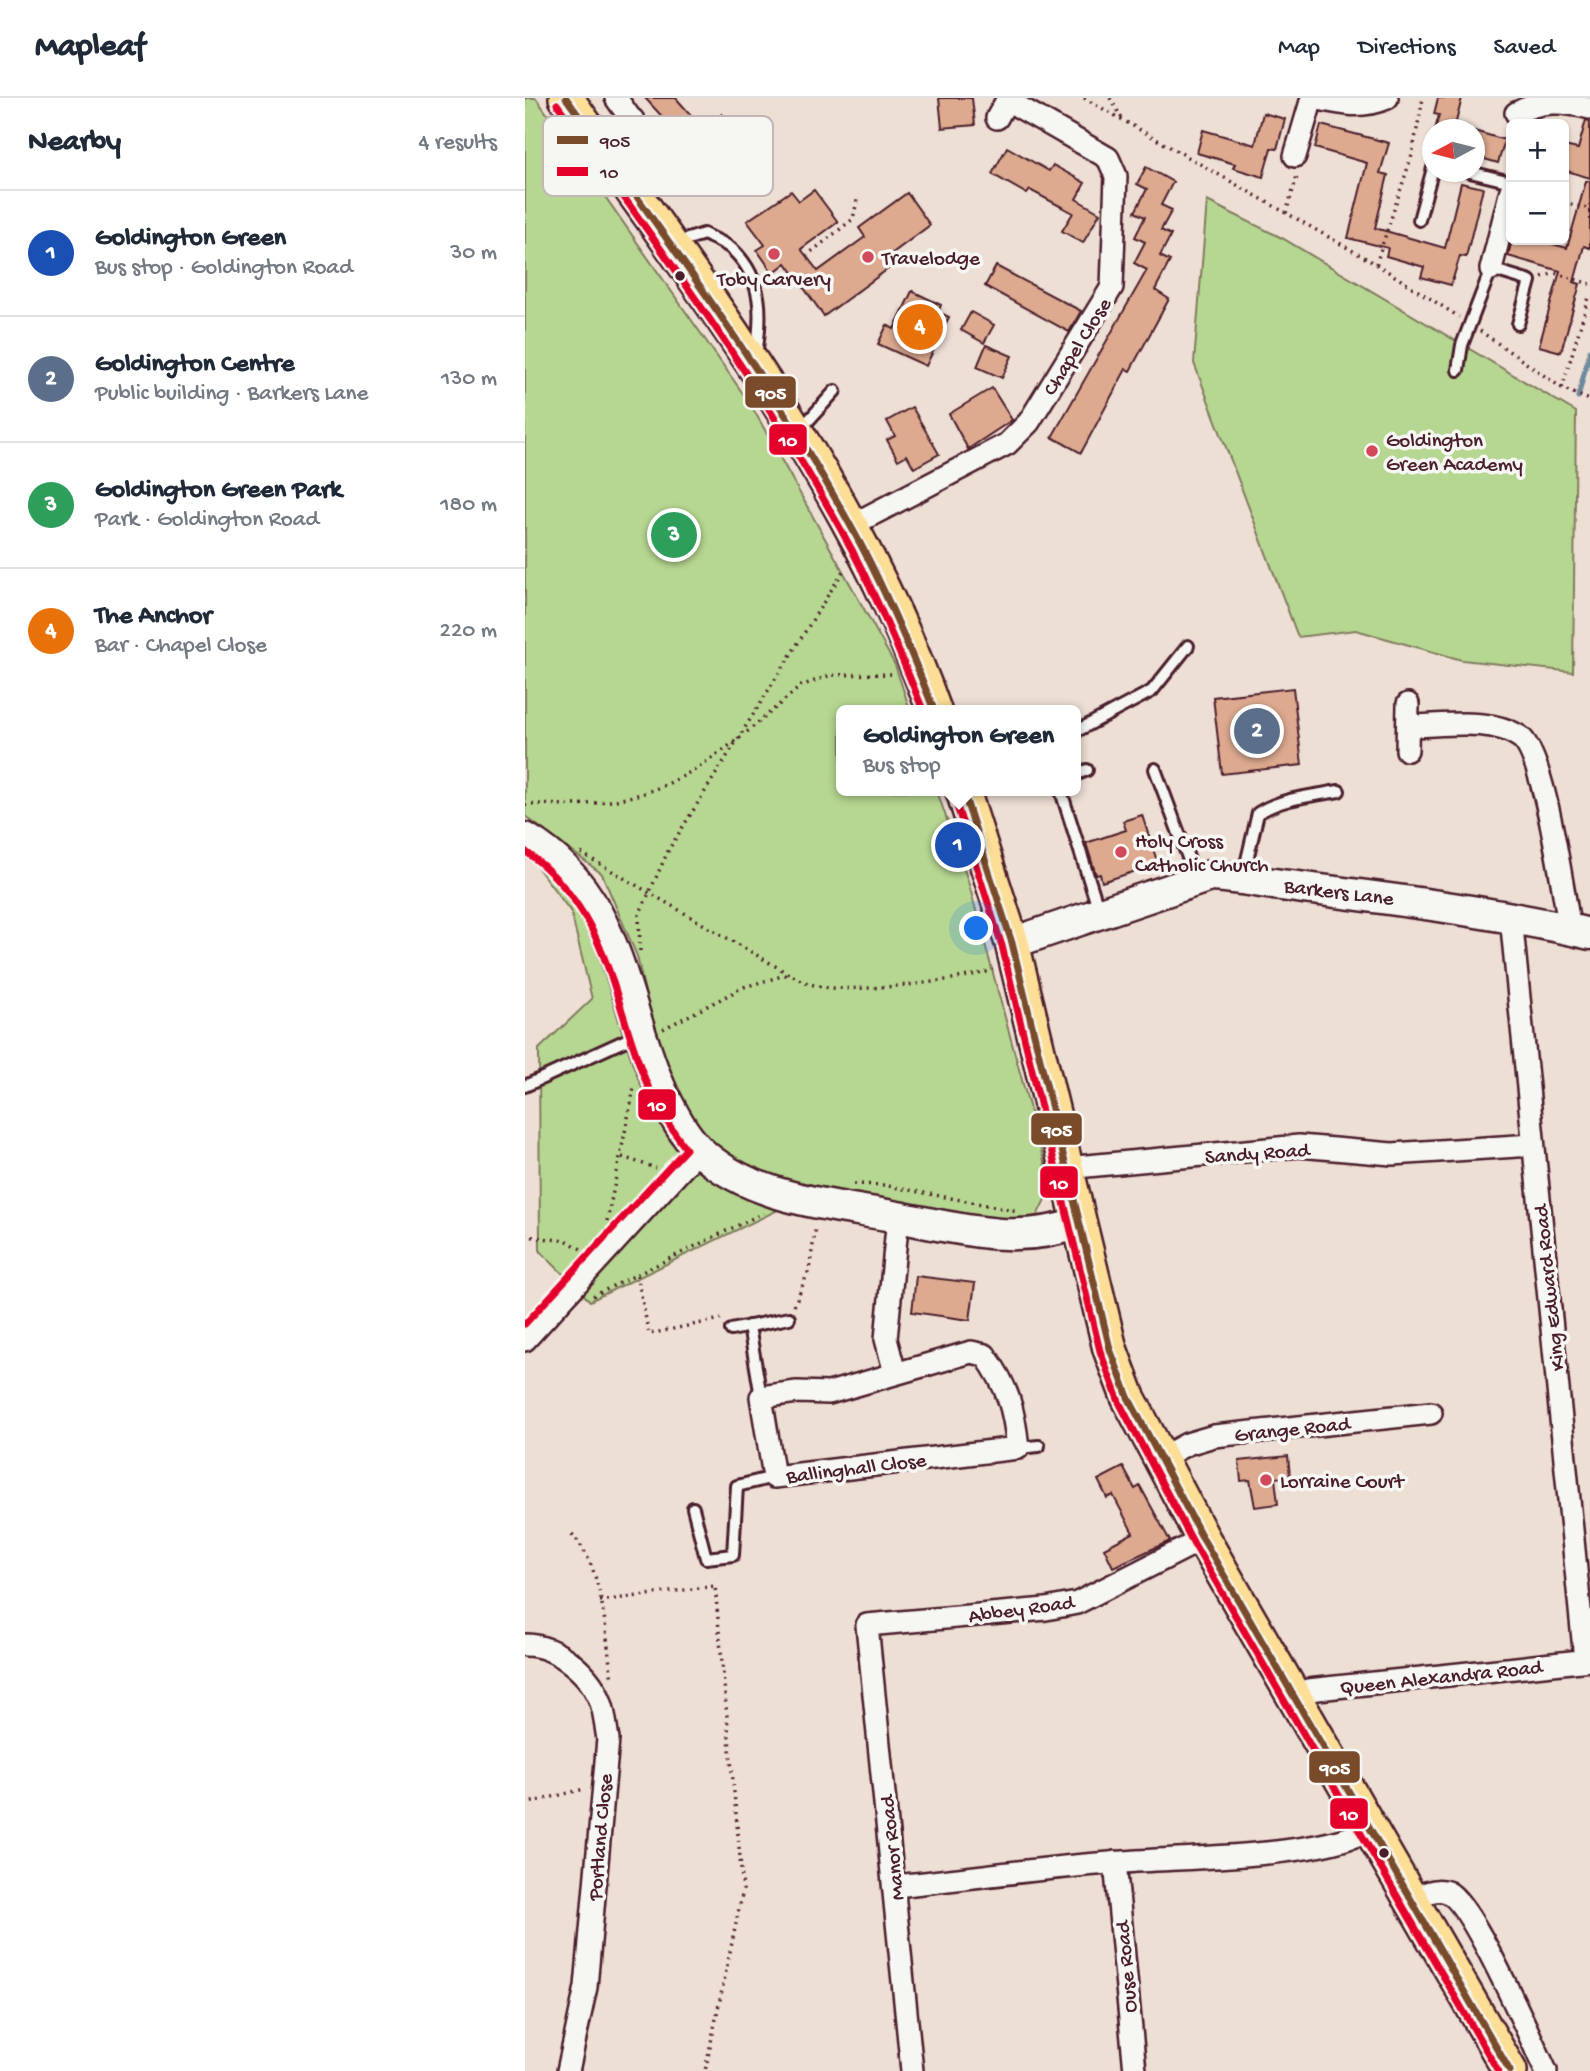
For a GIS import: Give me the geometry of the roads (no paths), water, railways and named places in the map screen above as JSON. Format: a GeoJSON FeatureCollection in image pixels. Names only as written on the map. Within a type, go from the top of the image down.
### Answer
{"type":"FeatureCollection","features":[{"type":"Feature","properties":{"kind":"main road"},"geometry":{"type":"LineString","coordinates":[[566,98],[579,116]]}},
{"type":"Feature","properties":{"kind":"main road"},"geometry":{"type":"LineString","coordinates":[[635,196],[754,368],[857,534],[922,676],[932,705]]}},
{"type":"Feature","properties":{"kind":"main road"},"geometry":{"type":"LineString","coordinates":[[965,796],[1012,943],[1110,1349],[1128,1397],[1159,1459],[1293,1698],[1510,2071]]}},
{"type":"Feature","properties":{"kind":"street"},"geometry":{"type":"LineString","coordinates":[[617,98],[630,116]]}},
{"type":"Feature","properties":{"kind":"street"},"geometry":{"type":"LineString","coordinates":[[1294,156],[1319,99],[1355,106],[1371,105],[1387,98]]}},
{"type":"Feature","properties":{"kind":"street","name":"Chapel Close"},"geometry":{"type":"LineString","coordinates":[[857,534],[1007,444],[1029,422],[1112,287],[1116,176],[1108,158],[1007,100],[997,118]]}},
{"type":"Feature","properties":{"kind":"street"},"geometry":{"type":"LineString","coordinates":[[1513,112],[1551,102],[1567,102],[1590,108]]}},
{"type":"Feature","properties":{"kind":"street"},"geometry":{"type":"LineString","coordinates":[[1492,269],[1506,211]]}},
{"type":"Feature","properties":{"kind":"street"},"geometry":{"type":"LineString","coordinates":[[1407,750],[1408,704]]}},
{"type":"Feature","properties":{"kind":"street"},"geometry":{"type":"LineString","coordinates":[[1408,726],[1490,726],[1521,738],[1539,768],[1580,932]]}},
{"type":"Feature","properties":{"kind":"street"},"geometry":{"type":"LineString","coordinates":[[526,838],[559,861],[589,896],[611,939],[642,1037],[673,1114],[699,1150],[731,1172],[768,1190],[969,1233],[1010,1236],[1052,1233],[1079,1223]]}},
{"type":"Feature","properties":{"kind":"street","name":"Barkers Lane"},"geometry":{"type":"LineString","coordinates":[[1012,943],[1210,876],[1243,877],[1287,886],[1369,894],[1511,917],[1580,932]]}},
{"type":"Feature","properties":{"kind":"street","name":"King Edward Road"},"geometry":{"type":"LineString","coordinates":[[1511,917],[1588,1660]]}},
{"type":"Feature","properties":{"kind":"street","name":"Sandy Road"},"geometry":{"type":"LineString","coordinates":[[1066,1168],[1299,1146],[1392,1154],[1533,1145]]}},
{"type":"Feature","properties":{"kind":"street"},"geometry":{"type":"LineString","coordinates":[[525,1340],[699,1150]]}},
{"type":"Feature","properties":{"kind":"street"},"geometry":{"type":"LineString","coordinates":[[895,1373],[886,1339],[898,1217]]}},
{"type":"Feature","properties":{"kind":"street","name":"Ballinghall Close"},"geometry":{"type":"LineString","coordinates":[[971,1352],[985,1354],[1004,1381],[1014,1414],[1029,1447],[774,1477],[761,1397],[797,1392],[829,1393],[971,1352]]}},
{"type":"Feature","properties":{"kind":"street","name":"Grange Road"},"geometry":{"type":"LineString","coordinates":[[1159,1459],[1187,1444],[1214,1436],[1431,1413]]}},
{"type":"Feature","properties":{"kind":"street","name":"Abbey Road"},"geometry":{"type":"LineString","coordinates":[[867,1625],[1047,1609],[1077,1603],[1203,1539]]}},
{"type":"Feature","properties":{"kind":"street","name":"Manor Road"},"geometry":{"type":"LineString","coordinates":[[867,1625],[912,2071]]}},
{"type":"Feature","properties":{"kind":"street","name":"Portland Close"},"geometry":{"type":"LineString","coordinates":[[525,1645],[540,1645],[578,1668],[601,1703],[608,1738],[586,1987],[568,2071]]}},
{"type":"Feature","properties":{"kind":"street","name":"Queen Alexandra Road"},"geometry":{"type":"LineString","coordinates":[[1293,1698],[1308,1690],[1588,1660]]}},
{"type":"Feature","properties":{"kind":"street"},"geometry":{"type":"LineString","coordinates":[[895,1886],[1115,1862],[1277,1850],[1349,1840],[1369,1830]]}},
{"type":"Feature","properties":{"kind":"street","name":"Ouse Road"},"geometry":{"type":"LineString","coordinates":[[1115,1862],[1135,2071]]}},
{"type":"Feature","properties":{"kind":"street"},"geometry":{"type":"LineString","coordinates":[[1411,1901],[1426,1892],[1444,1891],[1457,1898],[1473,1922],[1546,2071]]}},
{"type":"Feature","properties":{"kind":"lane"},"geometry":{"type":"LineString","coordinates":[[1485,179],[1506,188]]}},
{"type":"Feature","properties":{"kind":"lane"},"geometry":{"type":"LineString","coordinates":[[1419,220],[1429,182]]}},
{"type":"Feature","properties":{"kind":"lane"},"geometry":{"type":"LineString","coordinates":[[669,245],[704,234],[733,250],[758,288],[762,318],[754,368]]}},
{"type":"Feature","properties":{"kind":"lane"},"geometry":{"type":"LineString","coordinates":[[1458,370],[1462,345],[1492,269],[1530,281],[1518,324]]}},
{"type":"Feature","properties":{"kind":"lane"},"geometry":{"type":"LineString","coordinates":[[796,435],[835,391]]}},
{"type":"Feature","properties":{"kind":"lane"},"geometry":{"type":"LineString","coordinates":[[1081,729],[1153,691],[1188,646]]}},
{"type":"Feature","properties":{"kind":"lane"},"geometry":{"type":"LineString","coordinates":[[1155,769],[1196,879]]}},
{"type":"Feature","properties":{"kind":"lane"},"geometry":{"type":"LineString","coordinates":[[1081,772],[1087,770]]}},
{"type":"Feature","properties":{"kind":"lane"},"geometry":{"type":"LineString","coordinates":[[1243,877],[1258,813],[1270,806],[1291,800],[1339,792]]}},
{"type":"Feature","properties":{"kind":"lane"},"geometry":{"type":"LineString","coordinates":[[1063,796],[1100,914]]}},
{"type":"Feature","properties":{"kind":"lane"},"geometry":{"type":"LineString","coordinates":[[525,1086],[642,1037]]}},
{"type":"Feature","properties":{"kind":"lane"},"geometry":{"type":"LineString","coordinates":[[731,1330],[789,1318]]}},
{"type":"Feature","properties":{"kind":"lane","name":"Ballinghall Close"},"geometry":{"type":"LineString","coordinates":[[749,1326],[761,1397]]}},
{"type":"Feature","properties":{"kind":"lane"},"geometry":{"type":"LineString","coordinates":[[693,1508],[706,1558],[733,1555],[737,1486],[774,1477]]}},
{"type":"Feature","properties":{"kind":"waterway"},"geometry":{"type":"LineString","coordinates":[[1578,397],[1590,351]]}},
{"type":"Feature","properties":{"kind":"place","name":"Toby Carvery"},"geometry":{"type":"Point","coordinates":[774,254]}},
{"type":"Feature","properties":{"kind":"place","name":"Travelodge"},"geometry":{"type":"Point","coordinates":[868,257]}},
{"type":"Feature","properties":{"kind":"place","name":"The Anchor"},"geometry":{"type":"Point","coordinates":[920,327]}},
{"type":"Feature","properties":{"kind":"place","name":"Goldington Green Academy"},"geometry":{"type":"Point","coordinates":[1372,451]}},
{"type":"Feature","properties":{"kind":"place","name":"Goldington Green Park"},"geometry":{"type":"Point","coordinates":[674,535]}},
{"type":"Feature","properties":{"kind":"place","name":"Goldington Centre"},"geometry":{"type":"Point","coordinates":[1257,731]}},
{"type":"Feature","properties":{"kind":"place","name":"Goldington Green"},"geometry":{"type":"Point","coordinates":[958,845]}},
{"type":"Feature","properties":{"kind":"place","name":"Holy Cross Catholic Church"},"geometry":{"type":"Point","coordinates":[1121,852]}},
{"type":"Feature","properties":{"kind":"place","name":"Lorraine Court"},"geometry":{"type":"Point","coordinates":[1266,1480]}}]}
